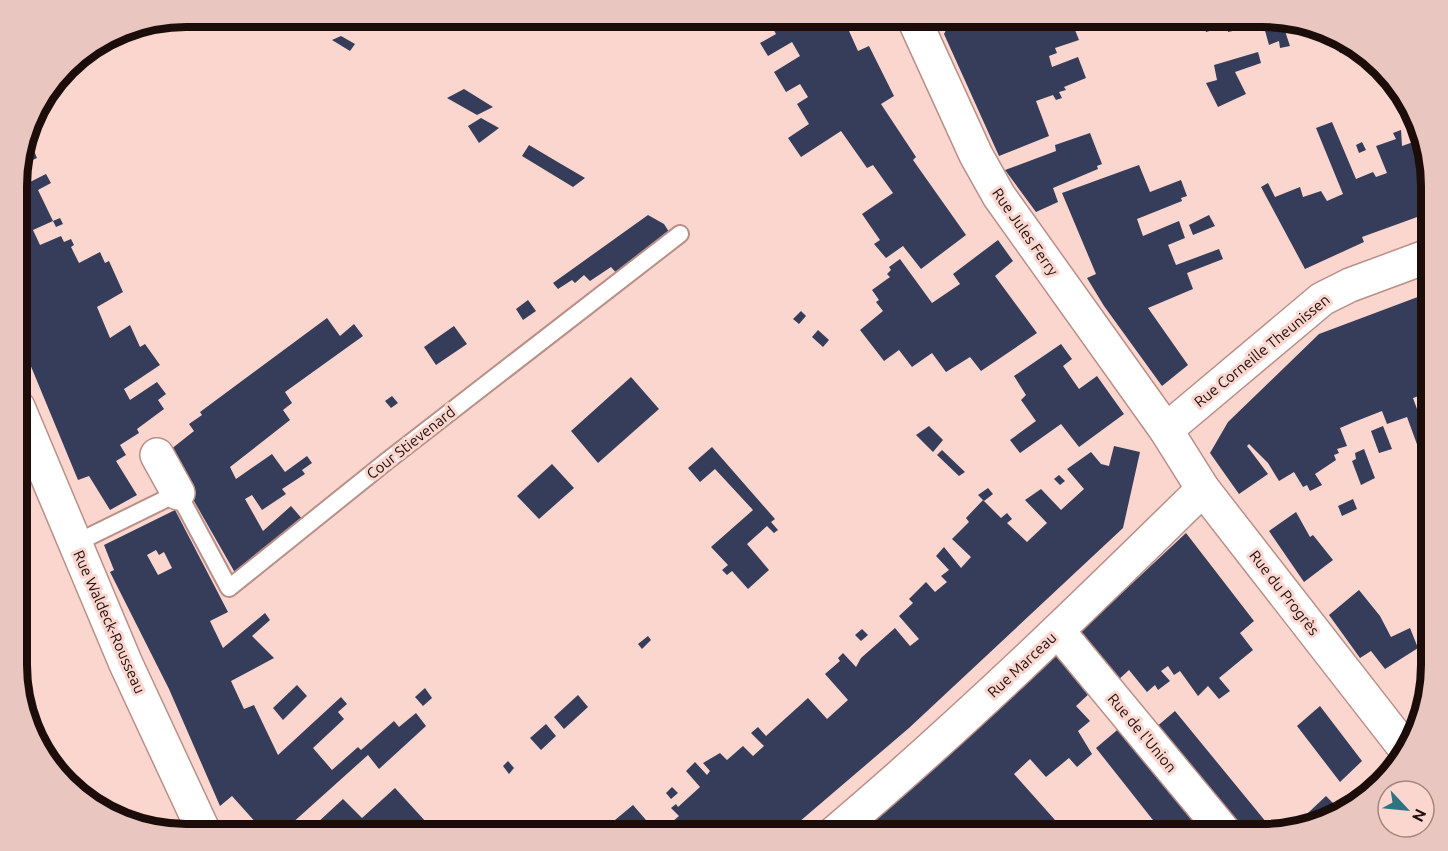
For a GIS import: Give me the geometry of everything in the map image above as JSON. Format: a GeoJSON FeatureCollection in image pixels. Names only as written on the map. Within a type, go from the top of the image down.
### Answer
{"type":"FeatureCollection","features":[{"type":"Feature","properties":{"kind":"street","name":"Rue Jules Ferry"},"geometry":{"type":"LineString","coordinates":[[918,27],[976,155],[999,196],[1166,430]]}},
{"type":"Feature","properties":{"kind":"street","name":"Rue Corneille Theunissen"},"geometry":{"type":"LineString","coordinates":[[1166,430],[1322,299],[1350,285],[1421,259]]}},
{"type":"Feature","properties":{"kind":"street","name":"Rue Waldeck-Rousseau"},"geometry":{"type":"LineString","coordinates":[[27,429],[126,664],[200,824]]}},
{"type":"Feature","properties":{"kind":"street","name":"Rue du Progrès"},"geometry":{"type":"LineString","coordinates":[[1166,430],[1203,489],[1401,743]]}},
{"type":"Feature","properties":{"kind":"street","name":"Cour Stievenard"},"geometry":{"type":"LineString","coordinates":[[157,455],[178,493]]}},
{"type":"Feature","properties":{"kind":"street","name":"Rue Marceau"},"geometry":{"type":"LineString","coordinates":[[845,824],[916,764],[1058,632],[1203,489]]}},
{"type":"Feature","properties":{"kind":"street","name":"Rue de l'Union"},"geometry":{"type":"LineString","coordinates":[[1058,632],[1218,824]]}},
{"type":"Feature","properties":{"kind":"lane","name":"Cour Stievenard"},"geometry":{"type":"LineString","coordinates":[[178,493],[229,588],[680,234]]}},
{"type":"Feature","properties":{"kind":"lane"},"geometry":{"type":"LineString","coordinates":[[74,544],[178,493]]}},
{"type":"Feature","properties":{"kind":"building"},"geometry":{"type":"Polygon","coordinates":[[[772,27],[858,27],[849,31],[858,51],[869,46],[894,96],[881,104],[916,157],[913,160],[966,235],[921,269],[903,246],[886,258],[874,244],[880,240],[862,214],[893,193],[873,165],[867,168],[841,131],[801,157],[788,138],[809,124],[797,104],[808,97],[800,84],[786,92],[774,72],[800,56],[792,42],[768,56],[760,43],[776,34],[772,27]]]}},
{"type":"Feature","properties":{"kind":"building"},"geometry":{"type":"Polygon","coordinates":[[[948,27],[1074,27],[1079,40],[1055,48],[1057,53],[1049,56],[1052,67],[1078,57],[1086,78],[1064,87],[1066,90],[1059,92],[1062,98],[1056,100],[1053,95],[1036,101],[1049,136],[999,156],[944,34],[948,27]]]}},
{"type":"Feature","properties":{"kind":"building"},"geometry":{"type":"Polygon","coordinates":[[[1204,27],[1224,27],[1206,32],[1204,27]]]}},
{"type":"Feature","properties":{"kind":"building"},"geometry":{"type":"Polygon","coordinates":[[[1227,27],[1236,27],[1237,30],[1228,32],[1227,27]]]}},
{"type":"Feature","properties":{"kind":"building"},"geometry":{"type":"Polygon","coordinates":[[[1264,27],[1284,28],[1290,46],[1280,48],[1279,41],[1269,45],[1264,27]]]}},
{"type":"Feature","properties":{"kind":"building"},"geometry":{"type":"Polygon","coordinates":[[[341,36],[355,44],[350,51],[332,40],[341,36]]]}},
{"type":"Feature","properties":{"kind":"building"},"geometry":{"type":"Polygon","coordinates":[[[1258,52],[1261,63],[1235,72],[1246,94],[1218,107],[1206,83],[1217,80],[1214,65],[1258,52]]]}},
{"type":"Feature","properties":{"kind":"building"},"geometry":{"type":"Polygon","coordinates":[[[464,89],[493,107],[477,115],[447,98],[464,89]]]}},
{"type":"Feature","properties":{"kind":"building"},"geometry":{"type":"Polygon","coordinates":[[[481,118],[499,128],[479,143],[468,126],[481,118]]]}},
{"type":"Feature","properties":{"kind":"building"},"geometry":{"type":"Polygon","coordinates":[[[1332,122],[1356,179],[1373,172],[1376,177],[1387,173],[1376,146],[1396,139],[1393,133],[1401,130],[1402,146],[1415,142],[1418,155],[1421,176],[1421,216],[1362,237],[1364,242],[1305,269],[1261,187],[1268,183],[1275,197],[1300,187],[1303,197],[1321,191],[1327,201],[1343,194],[1316,128],[1332,122]]]}},
{"type":"Feature","properties":{"kind":"building"},"geometry":{"type":"Polygon","coordinates":[[[1090,133],[1102,164],[1097,166],[1098,169],[1053,188],[1058,202],[1036,212],[1005,170],[1056,151],[1055,145],[1090,133]]]}},
{"type":"Feature","properties":{"kind":"building"},"geometry":{"type":"Polygon","coordinates":[[[1362,142],[1366,150],[1359,153],[1356,145],[1362,142]]]}},
{"type":"Feature","properties":{"kind":"building"},"geometry":{"type":"Polygon","coordinates":[[[529,145],[585,178],[573,187],[522,156],[529,145]]]}},
{"type":"Feature","properties":{"kind":"building"},"geometry":{"type":"Polygon","coordinates":[[[32,146],[37,158],[29,162],[32,146]]]}},
{"type":"Feature","properties":{"kind":"building"},"geometry":{"type":"Polygon","coordinates":[[[1139,165],[1150,192],[1181,180],[1187,196],[1181,198],[1182,201],[1137,219],[1143,236],[1179,221],[1185,238],[1168,245],[1176,265],[1219,249],[1223,259],[1187,273],[1193,289],[1148,308],[1188,365],[1162,386],[1104,306],[1087,278],[1096,274],[1062,193],[1139,165]]]}},
{"type":"Feature","properties":{"kind":"building"},"geometry":{"type":"Polygon","coordinates":[[[46,174],[51,183],[38,190],[53,221],[33,230],[40,245],[61,236],[64,242],[71,239],[74,245],[71,247],[79,263],[100,252],[105,263],[109,261],[123,292],[97,307],[110,338],[130,325],[140,347],[145,344],[160,365],[124,389],[130,400],[157,382],[166,394],[158,400],[164,409],[137,429],[139,433],[120,445],[126,455],[116,461],[137,495],[110,510],[89,476],[78,480],[27,357],[27,183],[46,174]]]}},
{"type":"Feature","properties":{"kind":"building"},"geometry":{"type":"Polygon","coordinates":[[[648,215],[664,224],[671,235],[619,276],[611,267],[590,281],[584,275],[575,283],[572,280],[558,289],[553,283],[648,215]]]}},
{"type":"Feature","properties":{"kind":"building"},"geometry":{"type":"Polygon","coordinates":[[[1209,215],[1215,226],[1193,235],[1189,225],[1209,215]]]}},
{"type":"Feature","properties":{"kind":"building"},"geometry":{"type":"Polygon","coordinates":[[[60,218],[63,224],[56,227],[53,221],[60,218]]]}},
{"type":"Feature","properties":{"kind":"building"},"geometry":{"type":"Polygon","coordinates":[[[998,240],[1013,261],[995,276],[1037,333],[981,371],[970,357],[946,372],[932,353],[912,367],[899,350],[884,361],[860,330],[883,311],[876,302],[879,300],[872,290],[890,277],[887,274],[891,270],[889,267],[900,259],[932,303],[960,284],[953,274],[998,240]]]}},
{"type":"Feature","properties":{"kind":"building"},"geometry":{"type":"Polygon","coordinates":[[[1421,296],[1421,395],[1413,398],[1421,420],[1421,446],[1418,447],[1407,417],[1387,424],[1382,411],[1354,422],[1340,428],[1347,446],[1337,449],[1339,453],[1334,455],[1336,460],[1315,474],[1322,485],[1310,491],[1307,485],[1303,487],[1294,472],[1279,481],[1268,463],[1249,444],[1247,446],[1268,474],[1239,494],[1210,453],[1228,422],[1319,334],[1421,296]]]}},
{"type":"Feature","properties":{"kind":"building"},"geometry":{"type":"Polygon","coordinates":[[[528,300],[536,311],[523,320],[516,309],[528,300]]]}},
{"type":"Feature","properties":{"kind":"building"},"geometry":{"type":"Polygon","coordinates":[[[801,311],[806,316],[799,324],[793,319],[801,311]]]}},
{"type":"Feature","properties":{"kind":"building"},"geometry":{"type":"Polygon","coordinates":[[[327,318],[340,336],[354,324],[363,336],[285,392],[292,403],[283,410],[290,420],[230,467],[236,479],[272,454],[285,472],[307,456],[312,463],[302,470],[305,474],[282,489],[286,494],[262,510],[252,495],[245,499],[263,531],[291,506],[304,521],[238,578],[178,473],[185,469],[170,450],[194,431],[189,424],[202,415],[200,412],[327,318]]]}},
{"type":"Feature","properties":{"kind":"building"},"geometry":{"type":"Polygon","coordinates":[[[454,326],[467,344],[436,365],[424,347],[454,326]]]}},
{"type":"Feature","properties":{"kind":"building"},"geometry":{"type":"Polygon","coordinates":[[[818,330],[829,340],[823,347],[812,337],[818,330]]]}},
{"type":"Feature","properties":{"kind":"building"},"geometry":{"type":"Polygon","coordinates":[[[1061,344],[1072,359],[1063,366],[1079,389],[1097,376],[1124,414],[1079,447],[1061,424],[1020,453],[1010,440],[1036,421],[1021,400],[1026,395],[1014,376],[1061,344]]]}},
{"type":"Feature","properties":{"kind":"building"},"geometry":{"type":"Polygon","coordinates":[[[631,377],[659,409],[598,463],[571,431],[631,377]]]}},
{"type":"Feature","properties":{"kind":"building"},"geometry":{"type":"Polygon","coordinates":[[[392,396],[398,403],[391,408],[385,401],[392,396]]]}},
{"type":"Feature","properties":{"kind":"building"},"geometry":{"type":"Polygon","coordinates":[[[929,426],[943,440],[933,452],[916,435],[929,426]]]}},
{"type":"Feature","properties":{"kind":"building"},"geometry":{"type":"Polygon","coordinates":[[[1383,426],[1392,449],[1379,453],[1371,431],[1383,426]]]}},
{"type":"Feature","properties":{"kind":"building"},"geometry":{"type":"Polygon","coordinates":[[[1114,446],[1140,452],[1123,528],[909,728],[797,824],[670,824],[679,816],[671,808],[676,804],[678,807],[700,787],[686,771],[695,762],[707,775],[710,771],[703,763],[720,753],[727,760],[743,746],[753,756],[764,746],[751,733],[758,727],[766,736],[808,698],[827,719],[848,700],[825,674],[840,661],[838,658],[843,653],[856,667],[861,658],[895,628],[910,646],[919,639],[899,616],[913,603],[909,599],[926,582],[935,592],[947,582],[941,576],[949,570],[936,556],[944,547],[961,568],[971,557],[952,539],[969,522],[966,518],[983,500],[1001,518],[1007,513],[1012,519],[1007,523],[1027,542],[1047,523],[1025,500],[1041,489],[1061,510],[1084,489],[1067,469],[1091,452],[1101,464],[1109,466],[1114,446]]]}},
{"type":"Feature","properties":{"kind":"building"},"geometry":{"type":"Polygon","coordinates":[[[712,447],[775,519],[771,522],[778,530],[774,533],[767,526],[747,544],[769,570],[748,589],[732,571],[727,575],[722,570],[728,565],[711,547],[753,510],[715,469],[700,482],[688,468],[712,447]]]}},
{"type":"Feature","properties":{"kind":"building"},"geometry":{"type":"Polygon","coordinates":[[[1364,449],[1375,478],[1361,485],[1352,461],[1356,459],[1355,453],[1364,449]]]}},
{"type":"Feature","properties":{"kind":"building"},"geometry":{"type":"Polygon","coordinates":[[[942,450],[965,472],[959,476],[937,455],[942,450]]]}},
{"type":"Feature","properties":{"kind":"building"},"geometry":{"type":"Polygon","coordinates":[[[552,464],[574,488],[539,519],[517,496],[552,464]]]}},
{"type":"Feature","properties":{"kind":"building"},"geometry":{"type":"Polygon","coordinates":[[[1059,475],[1065,481],[1060,485],[1054,479],[1059,475]]]}},
{"type":"Feature","properties":{"kind":"building"},"geometry":{"type":"Polygon","coordinates":[[[988,488],[993,494],[984,501],[978,495],[988,488]]]}},
{"type":"Feature","properties":{"kind":"building"},"geometry":{"type":"Polygon","coordinates":[[[1353,499],[1357,509],[1342,516],[1338,506],[1353,499]]]}},
{"type":"Feature","properties":{"kind":"building"},"geometry":{"type":"Polygon","coordinates":[[[175,510],[228,612],[210,621],[223,648],[265,613],[270,620],[252,636],[274,658],[231,681],[244,709],[254,705],[278,755],[341,697],[347,704],[338,712],[344,719],[313,748],[332,770],[358,747],[361,750],[394,721],[399,727],[416,713],[426,726],[379,769],[368,755],[291,824],[257,824],[232,796],[220,806],[169,689],[110,572],[114,570],[104,545],[175,510]],[[156,550],[147,555],[158,575],[172,568],[164,552],[159,555],[156,550]]]}},
{"type":"Feature","properties":{"kind":"building"},"geometry":{"type":"Polygon","coordinates":[[[1296,512],[1310,537],[1313,535],[1333,560],[1304,582],[1269,531],[1296,512]]]}},
{"type":"Feature","properties":{"kind":"building"},"geometry":{"type":"Polygon","coordinates":[[[1186,533],[1254,621],[1240,633],[1253,650],[1219,678],[1230,691],[1219,699],[1208,686],[1198,696],[1180,671],[1174,675],[1168,666],[1161,671],[1170,681],[1158,690],[1155,685],[1147,692],[1129,670],[1117,681],[1078,634],[1186,533]]]}},
{"type":"Feature","properties":{"kind":"building"},"geometry":{"type":"Polygon","coordinates":[[[1359,590],[1380,616],[1391,637],[1410,628],[1418,648],[1385,669],[1371,651],[1360,658],[1329,615],[1359,590]]]}},
{"type":"Feature","properties":{"kind":"building"},"geometry":{"type":"Polygon","coordinates":[[[862,629],[868,635],[861,641],[855,635],[862,629]]]}},
{"type":"Feature","properties":{"kind":"building"},"geometry":{"type":"Polygon","coordinates":[[[648,636],[651,640],[642,649],[638,644],[648,636]]]}},
{"type":"Feature","properties":{"kind":"building"},"geometry":{"type":"Polygon","coordinates":[[[1058,653],[1092,691],[1076,706],[1090,721],[1078,731],[1092,754],[1077,767],[1069,758],[1046,777],[1030,759],[1014,774],[1055,820],[1051,824],[868,824],[957,748],[1058,653]]]}},
{"type":"Feature","properties":{"kind":"building"},"geometry":{"type":"Polygon","coordinates":[[[297,685],[307,696],[283,720],[273,708],[297,685]]]}},
{"type":"Feature","properties":{"kind":"building"},"geometry":{"type":"Polygon","coordinates":[[[425,688],[432,698],[423,706],[415,697],[425,688]]]}},
{"type":"Feature","properties":{"kind":"building"},"geometry":{"type":"Polygon","coordinates":[[[578,695],[588,707],[564,729],[554,717],[578,695]]]}},
{"type":"Feature","properties":{"kind":"building"},"geometry":{"type":"Polygon","coordinates":[[[1320,706],[1362,761],[1340,782],[1297,726],[1320,706]]]}},
{"type":"Feature","properties":{"kind":"building"},"geometry":{"type":"Polygon","coordinates":[[[1175,711],[1268,824],[1234,824],[1155,728],[1175,711]]]}},
{"type":"Feature","properties":{"kind":"building"},"geometry":{"type":"Polygon","coordinates":[[[546,724],[556,736],[541,750],[530,738],[546,724]]]}},
{"type":"Feature","properties":{"kind":"building"},"geometry":{"type":"Polygon","coordinates":[[[1122,726],[1199,824],[1156,824],[1096,748],[1122,726]]]}},
{"type":"Feature","properties":{"kind":"building"},"geometry":{"type":"Polygon","coordinates":[[[508,761],[514,768],[509,774],[503,766],[508,761]]]}},
{"type":"Feature","properties":{"kind":"building"},"geometry":{"type":"Polygon","coordinates":[[[672,787],[678,793],[671,799],[666,793],[672,787]]]}},
{"type":"Feature","properties":{"kind":"building"},"geometry":{"type":"Polygon","coordinates":[[[395,788],[426,822],[425,824],[316,824],[343,799],[362,818],[395,788]]]}},
{"type":"Feature","properties":{"kind":"building"},"geometry":{"type":"Polygon","coordinates":[[[1326,796],[1335,805],[1313,816],[1302,819],[1326,796]]]}},
{"type":"Feature","properties":{"kind":"building"},"geometry":{"type":"Polygon","coordinates":[[[633,805],[649,824],[610,824],[633,805]]]}}]}
